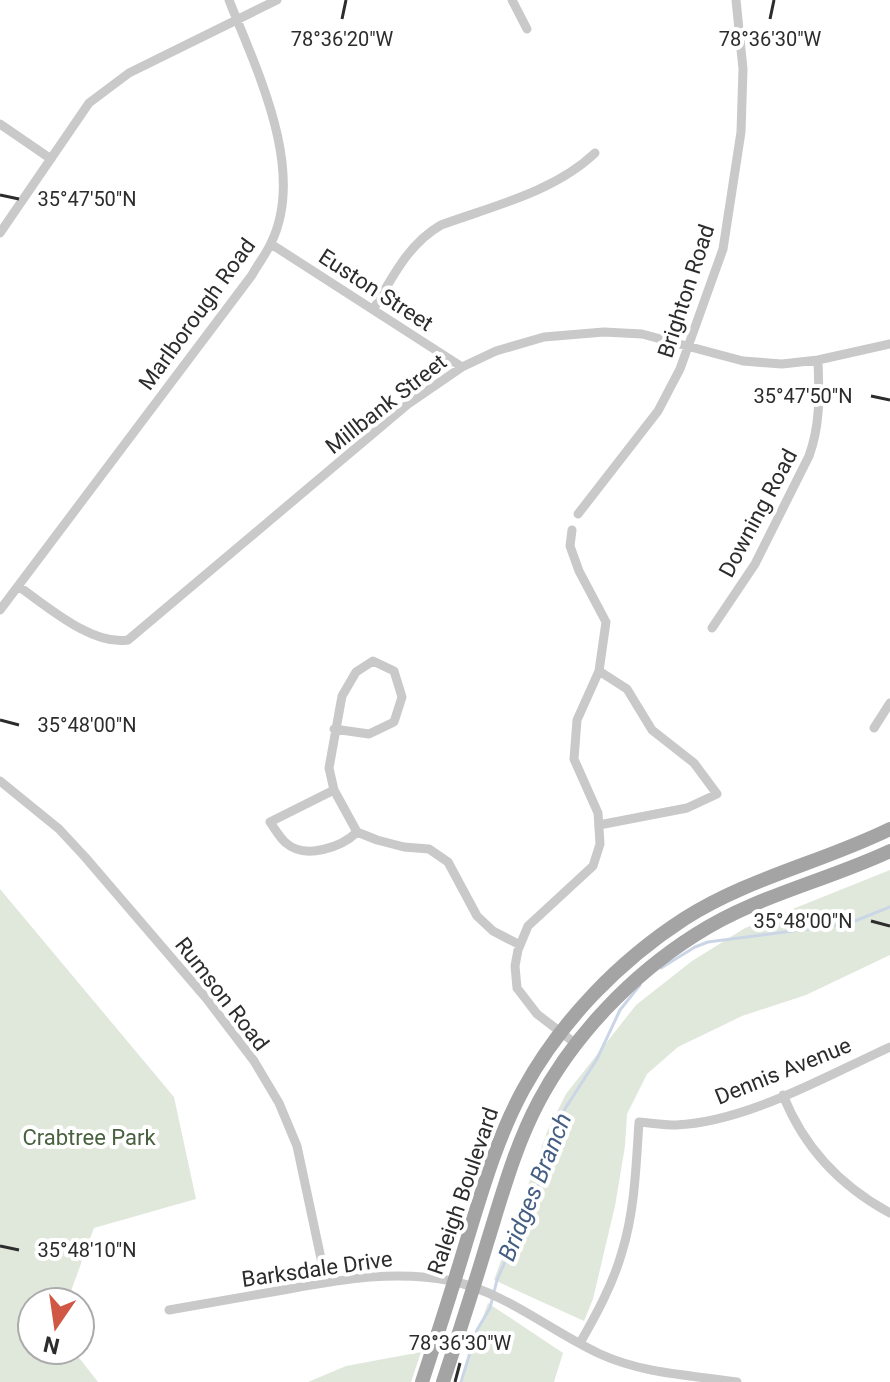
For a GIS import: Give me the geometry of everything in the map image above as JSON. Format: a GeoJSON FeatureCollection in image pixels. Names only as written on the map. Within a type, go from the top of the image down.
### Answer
{"type":"FeatureCollection","features":[{"type":"Feature","properties":{"kind":"main road","name":"Raleigh Boulevard"},"geometry":{"type":"LineString","coordinates":[[422,1382],[505,1126],[539,1062],[578,1011],[627,962],[685,918],[736,891],[822,859],[890,829]]}},
{"type":"Feature","properties":{"kind":"main road","name":"Raleigh Boulevard"},"geometry":{"type":"LineString","coordinates":[[443,1382],[523,1134],[539,1100],[592,1024],[640,976],[696,934],[745,908],[890,851]]}},
{"type":"Feature","properties":{"kind":"street","name":"Marlborough Road"},"geometry":{"type":"LineString","coordinates":[[0,610],[252,275],[271,244],[281,201],[283,159],[275,127],[229,0]]}},
{"type":"Feature","properties":{"kind":"street"},"geometry":{"type":"LineString","coordinates":[[0,233],[89,103],[129,73],[277,0]]}},
{"type":"Feature","properties":{"kind":"street"},"geometry":{"type":"LineString","coordinates":[[512,0],[527,29]]}},
{"type":"Feature","properties":{"kind":"street","name":"Brighton Road"},"geometry":{"type":"LineString","coordinates":[[578,514],[658,411],[689,347],[723,249],[741,132],[743,69],[736,0]]}},
{"type":"Feature","properties":{"kind":"street"},"geometry":{"type":"LineString","coordinates":[[0,124],[51,159]]}},
{"type":"Feature","properties":{"kind":"street"},"geometry":{"type":"LineString","coordinates":[[373,310],[409,252],[424,235],[441,225],[554,182],[578,169],[595,153]]}},
{"type":"Feature","properties":{"kind":"street","name":"Euston Street"},"geometry":{"type":"LineString","coordinates":[[271,244],[462,367]]}},
{"type":"Feature","properties":{"kind":"street","name":"Millbank Street"},"geometry":{"type":"LineString","coordinates":[[18,586],[85,631],[117,642],[128,640],[408,404],[462,367],[517,343],[569,333],[642,334],[743,361],[782,364],[818,360],[890,344]]}},
{"type":"Feature","properties":{"kind":"street","name":"Downing Road"},"geometry":{"type":"LineString","coordinates":[[712,628],[755,564],[809,456],[816,438],[820,410],[818,360]]}},
{"type":"Feature","properties":{"kind":"street"},"geometry":{"type":"LineString","coordinates":[[572,530],[570,546],[579,571],[606,622],[599,671],[577,720],[574,759],[598,813],[600,844],[593,866],[528,926],[515,966],[517,988],[537,1014],[576,1044]]}},
{"type":"Feature","properties":{"kind":"street"},"geometry":{"type":"LineString","coordinates":[[334,729],[369,734],[394,722],[402,697],[394,671],[373,661],[356,672],[342,696],[334,729],[329,768],[334,790],[357,832],[404,847],[429,849],[448,862],[477,916],[493,931],[520,945]]}},
{"type":"Feature","properties":{"kind":"street"},"geometry":{"type":"LineString","coordinates":[[599,671],[627,689],[652,730],[694,763],[717,794],[687,808],[599,825]]}},
{"type":"Feature","properties":{"kind":"street"},"geometry":{"type":"LineString","coordinates":[[874,728],[890,703]]}},
{"type":"Feature","properties":{"kind":"street","name":"Rumson Road"},"geometry":{"type":"LineString","coordinates":[[0,781],[59,829],[85,857],[206,998],[254,1061],[279,1103],[297,1146],[326,1282]]}},
{"type":"Feature","properties":{"kind":"street"},"geometry":{"type":"LineString","coordinates":[[334,790],[270,822],[287,845],[298,849],[324,850],[345,844],[357,832]]}},
{"type":"Feature","properties":{"kind":"street","name":"Dennis Avenue"},"geometry":{"type":"LineString","coordinates":[[580,1343],[609,1287],[622,1252],[633,1198],[639,1122],[677,1125],[726,1116],[783,1095],[890,1047]]}},
{"type":"Feature","properties":{"kind":"street"},"geometry":{"type":"LineString","coordinates":[[783,1095],[790,1113],[815,1154],[840,1179],[890,1213]]}},
{"type":"Feature","properties":{"kind":"street","name":"Barksdale Drive"},"geometry":{"type":"LineString","coordinates":[[169,1310],[373,1275],[417,1276],[473,1288],[633,1367],[737,1382]]}},
{"type":"Feature","properties":{"kind":"green space"},"geometry":{"type":"Polygon","coordinates":[[[890,870],[890,955],[806,995],[742,1016],[678,1047],[647,1074],[627,1114],[615,1206],[593,1299],[584,1321],[494,1280],[547,1132],[566,1094],[636,1005],[692,961],[745,928],[890,870]]]}},
{"type":"Feature","properties":{"kind":"green space","name":"Crabtree Park"},"geometry":{"type":"Polygon","coordinates":[[[0,889],[174,1097],[196,1199],[94,1228],[73,1286],[16,1286],[16,1366],[86,1366],[98,1382],[0,1382],[0,889]]]}},
{"type":"Feature","properties":{"kind":"green space"},"geometry":{"type":"Polygon","coordinates":[[[488,1303],[563,1353],[554,1382],[460,1382],[488,1303]]]}},
{"type":"Feature","properties":{"kind":"green space"},"geometry":{"type":"Polygon","coordinates":[[[421,1352],[411,1382],[308,1382],[346,1366],[421,1352]]]}},
{"type":"Feature","properties":{"kind":"waterway","name":"Bridges Branch"},"geometry":{"type":"LineString","coordinates":[[661,968],[708,942],[839,925],[890,907]]}},
{"type":"Feature","properties":{"kind":"waterway","name":"Bridges Branch"},"geometry":{"type":"LineString","coordinates":[[461,1382],[477,1330],[490,1308],[497,1280],[552,1154],[561,1115],[597,1059],[620,1010],[640,985]]}}]}
